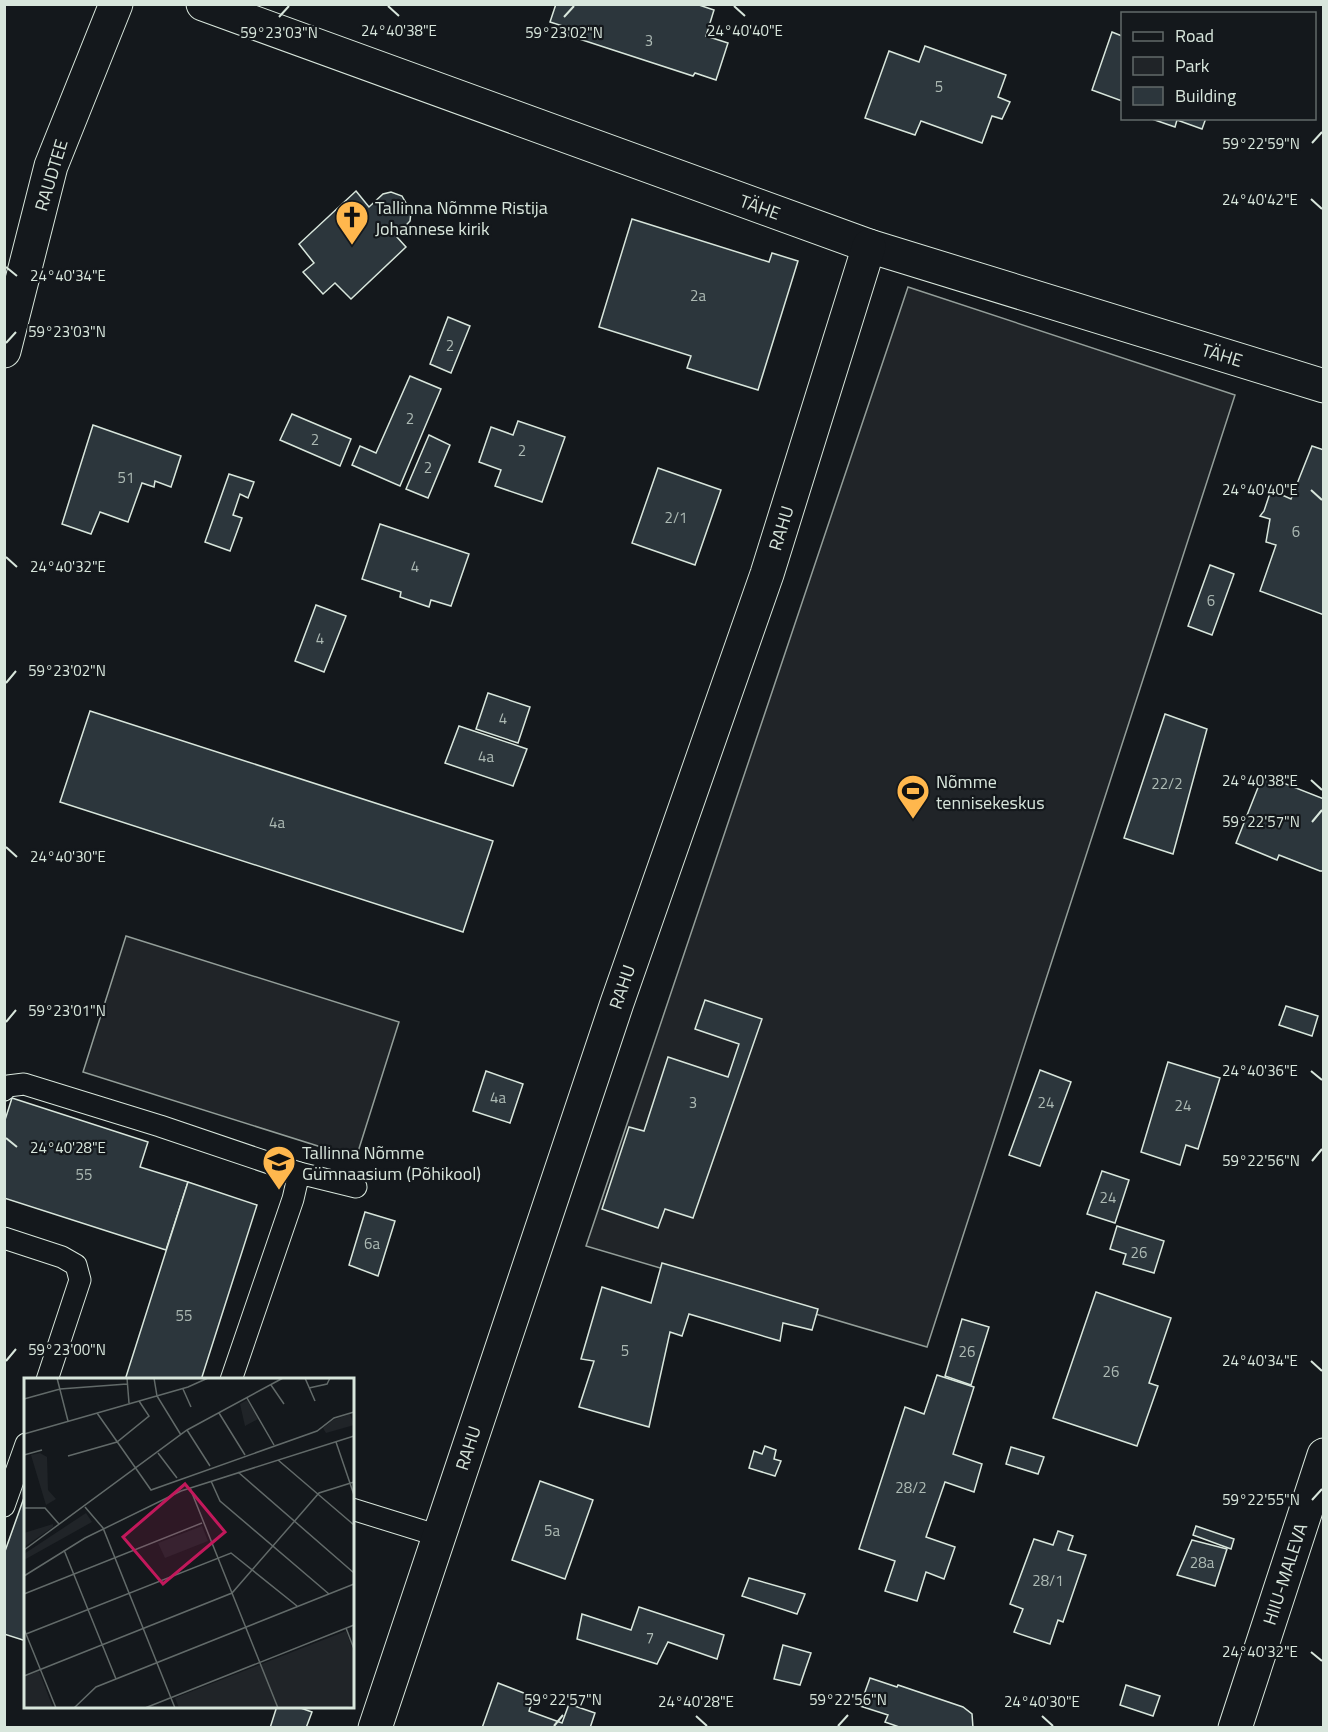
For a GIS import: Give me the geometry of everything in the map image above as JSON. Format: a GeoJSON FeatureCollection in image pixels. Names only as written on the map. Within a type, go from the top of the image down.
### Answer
{"type":"FeatureCollection","features":[{"type":"Feature","properties":{"kind":"street","name":"RAUDTEE"},"geometry":{"type":"LineString","coordinates":[[4,351],[51,166],[116,4]]}},
{"type":"Feature","properties":{"kind":"street","name":"TÄHE"},"geometry":{"type":"LineString","coordinates":[[203,4],[869,246],[1323,386]]}},
{"type":"Feature","properties":{"kind":"street","name":"RAHU"},"geometry":{"type":"LineString","coordinates":[[375,1728],[616,1003],[767,574],[869,246]]}},
{"type":"Feature","properties":{"kind":"street","name":"HIIU-MALEVA"},"geometry":{"type":"LineString","coordinates":[[1235,1728],[1323,1455]]}},
{"type":"Feature","properties":{"kind":"lane"},"geometry":{"type":"LineString","coordinates":[[4,1090],[8,1086],[24,1084],[160,1126],[299,1173],[356,1187]]}},
{"type":"Feature","properties":{"kind":"lane"},"geometry":{"type":"LineString","coordinates":[[232,1378],[293,1199],[299,1173]]}},
{"type":"Feature","properties":{"kind":"lane"},"geometry":{"type":"LineString","coordinates":[[4,1238],[62,1257],[76,1265],[80,1280],[48,1378]]}},
{"type":"Feature","properties":{"kind":"lane"},"geometry":{"type":"LineString","coordinates":[[4,1506],[24,1450]]}},
{"type":"Feature","properties":{"kind":"lane"},"geometry":{"type":"LineString","coordinates":[[354,1510],[439,1536]]}},
{"type":"Feature","properties":{"kind":"green space","name":"Nõmme tennisekeskus"},"geometry":{"type":"Polygon","coordinates":[[[908,287],[1235,395],[927,1347],[586,1246],[908,287]]]}},
{"type":"Feature","properties":{"kind":"green space"},"geometry":{"type":"Polygon","coordinates":[[[126,936],[399,1022],[356,1158],[83,1072],[126,936]]]}},
{"type":"Feature","properties":{"kind":"building"},"geometry":{"type":"Polygon","coordinates":[[[556,4],[696,4],[714,10],[706,36],[728,43],[716,80],[695,73],[693,76],[567,35],[569,28],[550,22],[556,4]]]}},
{"type":"Feature","properties":{"kind":"building"},"geometry":{"type":"Polygon","coordinates":[[[1112,32],[1121,36],[1121,101],[1092,90],[1112,32]]]}},
{"type":"Feature","properties":{"kind":"building"},"geometry":{"type":"Polygon","coordinates":[[[925,46],[1006,75],[998,97],[1010,102],[1002,119],[992,116],[982,143],[921,121],[915,135],[865,118],[889,51],[919,62],[925,46]]]}},
{"type":"Feature","properties":{"kind":"building"},"geometry":{"type":"Polygon","coordinates":[[[1155,120],[1177,120],[1175,127],[1155,120]]]}},
{"type":"Feature","properties":{"kind":"building"},"geometry":{"type":"Polygon","coordinates":[[[1177,120],[1205,120],[1202,129],[1177,120]]]}},
{"type":"Feature","properties":{"kind":"building","name":"Tallinna Nõmme Ristija Johannese kirik"},"geometry":{"type":"Polygon","coordinates":[[[356,191],[369,207],[383,194],[391,192],[402,196],[411,212],[410,221],[396,236],[406,247],[351,299],[335,283],[323,294],[303,272],[314,263],[299,244],[356,191]]]}},
{"type":"Feature","properties":{"kind":"building"},"geometry":{"type":"Polygon","coordinates":[[[632,219],[769,262],[772,253],[798,261],[758,390],[687,368],[691,356],[599,327],[632,219]]]}},
{"type":"Feature","properties":{"kind":"building"},"geometry":{"type":"Polygon","coordinates":[[[448,317],[470,326],[451,373],[430,364],[448,317]]]}},
{"type":"Feature","properties":{"kind":"building"},"geometry":{"type":"Polygon","coordinates":[[[410,376],[441,389],[400,486],[352,465],[360,446],[376,453],[410,376]]]}},
{"type":"Feature","properties":{"kind":"building"},"geometry":{"type":"Polygon","coordinates":[[[292,414],[351,439],[340,466],[280,440],[292,414]]]}},
{"type":"Feature","properties":{"kind":"building"},"geometry":{"type":"Polygon","coordinates":[[[518,421],[565,437],[542,502],[495,486],[501,470],[479,462],[491,427],[513,435],[518,421]]]}},
{"type":"Feature","properties":{"kind":"building"},"geometry":{"type":"Polygon","coordinates":[[[93,425],[181,456],[171,487],[155,481],[154,487],[142,483],[128,522],[100,512],[91,534],[62,524],[93,425]]]}},
{"type":"Feature","properties":{"kind":"building"},"geometry":{"type":"Polygon","coordinates":[[[429,435],[450,445],[428,498],[406,489],[429,435]]]}},
{"type":"Feature","properties":{"kind":"building"},"geometry":{"type":"Polygon","coordinates":[[[1312,446],[1324,450],[1324,615],[1260,591],[1276,545],[1266,542],[1270,519],[1260,516],[1271,490],[1291,499],[1312,446]]]}},
{"type":"Feature","properties":{"kind":"building"},"geometry":{"type":"Polygon","coordinates":[[[658,468],[721,490],[695,565],[632,543],[658,468]]]}},
{"type":"Feature","properties":{"kind":"building"},"geometry":{"type":"Polygon","coordinates":[[[229,474],[254,482],[248,498],[240,494],[233,515],[242,518],[230,551],[205,542],[229,474]]]}},
{"type":"Feature","properties":{"kind":"building"},"geometry":{"type":"Polygon","coordinates":[[[380,524],[469,554],[451,606],[431,600],[429,607],[400,597],[401,592],[362,579],[380,524]]]}},
{"type":"Feature","properties":{"kind":"building"},"geometry":{"type":"Polygon","coordinates":[[[1210,565],[1234,574],[1212,635],[1188,626],[1210,565]]]}},
{"type":"Feature","properties":{"kind":"building"},"geometry":{"type":"Polygon","coordinates":[[[316,605],[346,616],[324,672],[295,661],[316,605]]]}},
{"type":"Feature","properties":{"kind":"building"},"geometry":{"type":"Polygon","coordinates":[[[488,693],[530,707],[518,743],[476,729],[488,693]]]}},
{"type":"Feature","properties":{"kind":"building"},"geometry":{"type":"Polygon","coordinates":[[[90,711],[493,841],[463,932],[60,802],[90,711]]]}},
{"type":"Feature","properties":{"kind":"building"},"geometry":{"type":"Polygon","coordinates":[[[1165,714],[1207,729],[1173,854],[1124,838],[1165,714]]]}},
{"type":"Feature","properties":{"kind":"building"},"geometry":{"type":"Polygon","coordinates":[[[459,726],[527,749],[513,786],[445,763],[459,726]]]}},
{"type":"Feature","properties":{"kind":"building"},"geometry":{"type":"Polygon","coordinates":[[[1263,775],[1324,799],[1324,871],[1279,855],[1277,860],[1236,843],[1263,775]]]}},
{"type":"Feature","properties":{"kind":"building"},"geometry":{"type":"Polygon","coordinates":[[[705,1000],[762,1019],[693,1218],[665,1209],[658,1228],[602,1209],[629,1127],[644,1131],[668,1057],[728,1077],[739,1044],[695,1029],[705,1000]]]}},
{"type":"Feature","properties":{"kind":"building"},"geometry":{"type":"Polygon","coordinates":[[[1286,1006],[1318,1016],[1312,1036],[1279,1025],[1286,1006]]]}},
{"type":"Feature","properties":{"kind":"building"},"geometry":{"type":"Polygon","coordinates":[[[1168,1062],[1220,1078],[1198,1149],[1186,1145],[1180,1165],[1141,1152],[1168,1062]]]}},
{"type":"Feature","properties":{"kind":"building"},"geometry":{"type":"Polygon","coordinates":[[[1040,1070],[1071,1082],[1040,1166],[1009,1155],[1040,1070]]]}},
{"type":"Feature","properties":{"kind":"building"},"geometry":{"type":"Polygon","coordinates":[[[486,1071],[523,1084],[510,1123],[473,1111],[486,1071]]]}},
{"type":"Feature","properties":{"kind":"building"},"geometry":{"type":"Polygon","coordinates":[[[12,1098],[148,1142],[140,1167],[188,1182],[166,1250],[4,1198],[4,1123],[12,1098]]]}},
{"type":"Feature","properties":{"kind":"building"},"geometry":{"type":"Polygon","coordinates":[[[1102,1171],[1129,1180],[1115,1223],[1087,1214],[1102,1171]]]}},
{"type":"Feature","properties":{"kind":"building"},"geometry":{"type":"Polygon","coordinates":[[[188,1182],[257,1205],[202,1378],[126,1378],[188,1182]]]}},
{"type":"Feature","properties":{"kind":"building"},"geometry":{"type":"Polygon","coordinates":[[[365,1212],[395,1221],[378,1276],[349,1265],[365,1212]]]}},
{"type":"Feature","properties":{"kind":"building"},"geometry":{"type":"Polygon","coordinates":[[[1117,1226],[1164,1241],[1154,1273],[1123,1264],[1126,1254],[1110,1249],[1117,1226]]]}},
{"type":"Feature","properties":{"kind":"building"},"geometry":{"type":"Polygon","coordinates":[[[662,1263],[818,1309],[812,1330],[783,1323],[780,1341],[689,1314],[682,1336],[670,1332],[649,1427],[579,1407],[594,1361],[581,1359],[602,1287],[651,1303],[662,1263]]]}},
{"type":"Feature","properties":{"kind":"building"},"geometry":{"type":"Polygon","coordinates":[[[1096,1292],[1171,1318],[1149,1383],[1158,1386],[1137,1446],[1053,1418],[1096,1292]]]}},
{"type":"Feature","properties":{"kind":"building"},"geometry":{"type":"Polygon","coordinates":[[[962,1319],[989,1327],[971,1385],[945,1376],[962,1319]]]}},
{"type":"Feature","properties":{"kind":"building"},"geometry":{"type":"Polygon","coordinates":[[[937,1375],[974,1387],[953,1454],[982,1464],[974,1492],[945,1482],[926,1537],[955,1547],[944,1579],[926,1572],[917,1601],[885,1591],[895,1561],[859,1549],[905,1407],[924,1414],[937,1375]]]}},
{"type":"Feature","properties":{"kind":"building"},"geometry":{"type":"Polygon","coordinates":[[[765,1446],[776,1450],[774,1459],[781,1461],[775,1476],[749,1468],[754,1451],[762,1454],[765,1446]]]}},
{"type":"Feature","properties":{"kind":"building"},"geometry":{"type":"Polygon","coordinates":[[[1011,1447],[1044,1457],[1038,1474],[1006,1464],[1011,1447]]]}},
{"type":"Feature","properties":{"kind":"building"},"geometry":{"type":"Polygon","coordinates":[[[540,1481],[593,1500],[565,1579],[512,1560],[540,1481]]]}},
{"type":"Feature","properties":{"kind":"building"},"geometry":{"type":"Polygon","coordinates":[[[24,1498],[24,1640],[4,1634],[4,1554],[24,1498]]]}},
{"type":"Feature","properties":{"kind":"building"},"geometry":{"type":"Polygon","coordinates":[[[1196,1526],[1234,1539],[1231,1549],[1193,1535],[1196,1526]]]}},
{"type":"Feature","properties":{"kind":"building"},"geometry":{"type":"Polygon","coordinates":[[[1058,1531],[1073,1536],[1068,1550],[1086,1555],[1063,1622],[1058,1620],[1050,1644],[1014,1632],[1023,1609],[1010,1604],[1034,1539],[1053,1545],[1058,1531]]]}},
{"type":"Feature","properties":{"kind":"building"},"geometry":{"type":"Polygon","coordinates":[[[1192,1540],[1227,1549],[1215,1586],[1177,1575],[1192,1540]]]}},
{"type":"Feature","properties":{"kind":"building"},"geometry":{"type":"Polygon","coordinates":[[[749,1578],[805,1594],[797,1614],[742,1596],[749,1578]]]}},
{"type":"Feature","properties":{"kind":"building"},"geometry":{"type":"Polygon","coordinates":[[[639,1607],[724,1635],[717,1659],[668,1642],[657,1664],[577,1639],[582,1614],[631,1630],[639,1607]]]}},
{"type":"Feature","properties":{"kind":"building"},"geometry":{"type":"Polygon","coordinates":[[[783,1645],[811,1653],[800,1685],[774,1679],[783,1645]]]}},
{"type":"Feature","properties":{"kind":"building"},"geometry":{"type":"Polygon","coordinates":[[[870,1678],[963,1707],[972,1714],[973,1728],[902,1728],[885,1722],[888,1715],[860,1706],[870,1678]]]}},
{"type":"Feature","properties":{"kind":"building"},"geometry":{"type":"Polygon","coordinates":[[[498,1683],[534,1697],[529,1711],[562,1723],[569,1704],[595,1713],[590,1728],[482,1728],[498,1683]]]}},
{"type":"Feature","properties":{"kind":"building"},"geometry":{"type":"Polygon","coordinates":[[[1126,1685],[1160,1696],[1153,1716],[1120,1705],[1126,1685]]]}},
{"type":"Feature","properties":{"kind":"building"},"geometry":{"type":"Polygon","coordinates":[[[276,1708],[301,1708],[312,1712],[306,1728],[270,1728],[276,1708]]]}},
{"type":"Feature","properties":{"kind":"place","name":"Tallinna Nõmme Ristija Johannese kirik"},"geometry":{"type":"Point","coordinates":[352,246]}},
{"type":"Feature","properties":{"kind":"place","name":"Nõmme tennisekeskus"},"geometry":{"type":"Point","coordinates":[913,820]}},
{"type":"Feature","properties":{"kind":"place","name":"Tallinna Nõmme Gümnaasium (Põhikool)"},"geometry":{"type":"Point","coordinates":[279,1191]}}]}
